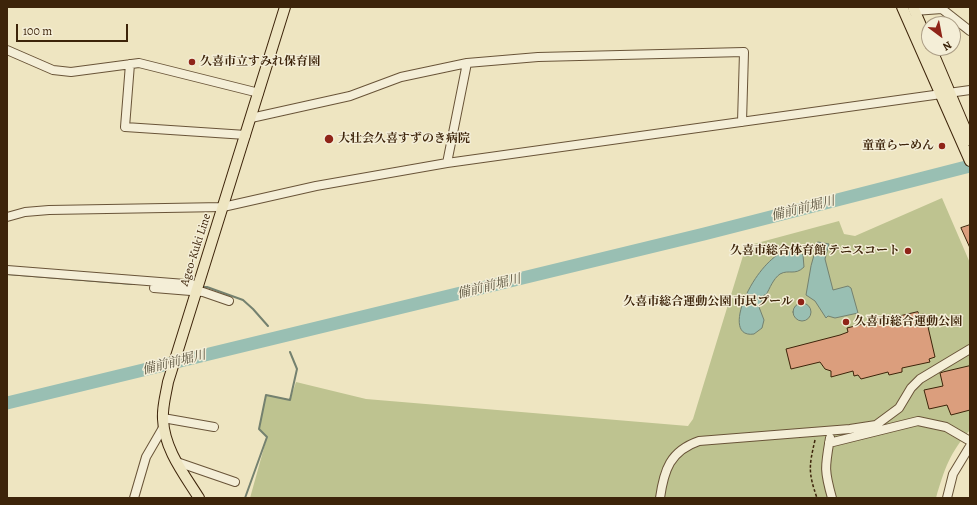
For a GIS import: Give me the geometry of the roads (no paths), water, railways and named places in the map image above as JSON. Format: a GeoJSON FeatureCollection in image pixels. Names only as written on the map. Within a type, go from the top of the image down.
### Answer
{"type":"FeatureCollection","features":[{"type":"Feature","properties":{"kind":"main road","name":"Ageo-Kuki Line"},"geometry":{"type":"LineString","coordinates":[[199,498],[170,450],[163,422],[171,373],[285,7]]}},
{"type":"Feature","properties":{"kind":"main road"},"geometry":{"type":"LineString","coordinates":[[902,7],[970,140]]}},
{"type":"Feature","properties":{"kind":"main road"},"geometry":{"type":"LineString","coordinates":[[914,9],[921,25]]}},
{"type":"Feature","properties":{"kind":"main road"},"geometry":{"type":"LineString","coordinates":[[933,56],[969,159]]}},
{"type":"Feature","properties":{"kind":"street"},"geometry":{"type":"LineString","coordinates":[[914,9],[942,9],[970,31]]}},
{"type":"Feature","properties":{"kind":"street"},"geometry":{"type":"LineString","coordinates":[[7,50],[53,70],[71,72],[139,63],[159,66],[259,92]]}},
{"type":"Feature","properties":{"kind":"street"},"geometry":{"type":"LineString","coordinates":[[251,118],[350,96],[401,78],[464,63],[538,57],[744,52],[742,122]]}},
{"type":"Feature","properties":{"kind":"street"},"geometry":{"type":"LineString","coordinates":[[444,164],[464,63]]}},
{"type":"Feature","properties":{"kind":"street"},"geometry":{"type":"LineString","coordinates":[[130,64],[125,127],[246,135]]}},
{"type":"Feature","properties":{"kind":"street"},"geometry":{"type":"LineString","coordinates":[[7,217],[25,212],[49,210],[223,207],[316,186],[444,164],[970,90]]}},
{"type":"Feature","properties":{"kind":"street"},"geometry":{"type":"LineString","coordinates":[[7,270],[197,288],[203,292],[229,301]]}},
{"type":"Feature","properties":{"kind":"street"},"geometry":{"type":"LineString","coordinates":[[154,288],[197,288]]}},
{"type":"Feature","properties":{"kind":"street"},"geometry":{"type":"LineString","coordinates":[[660,498],[663,478],[667,467],[672,460],[689,445],[699,441],[816,432],[876,425],[899,408],[911,388],[920,379],[970,349]]}},
{"type":"Feature","properties":{"kind":"street"},"geometry":{"type":"LineString","coordinates":[[829,443],[918,421],[946,427],[970,441]]}},
{"type":"Feature","properties":{"kind":"street"},"geometry":{"type":"LineString","coordinates":[[134,498],[146,457],[163,422],[214,427]]}},
{"type":"Feature","properties":{"kind":"street"},"geometry":{"type":"LineString","coordinates":[[830,430],[829,443],[824,465],[825,475],[832,498]]}},
{"type":"Feature","properties":{"kind":"street"},"geometry":{"type":"LineString","coordinates":[[947,498],[953,474],[970,446]]}},
{"type":"Feature","properties":{"kind":"street"},"geometry":{"type":"LineString","coordinates":[[177,462],[235,482]]}},
{"type":"Feature","properties":{"kind":"water"},"geometry":{"type":"Polygon","coordinates":[[[818,242],[829,244],[825,259],[833,290],[848,286],[851,288],[858,313],[835,318],[828,316],[826,318],[815,301],[806,295],[811,266],[818,242]]]}},
{"type":"Feature","properties":{"kind":"water"},"geometry":{"type":"Polygon","coordinates":[[[795,248],[803,255],[804,267],[801,270],[786,272],[778,276],[766,295],[764,295],[759,307],[764,320],[762,328],[754,334],[743,332],[739,323],[741,310],[756,277],[768,263],[781,252],[795,248]]]}},
{"type":"Feature","properties":{"kind":"water"},"geometry":{"type":"Polygon","coordinates":[[[798,303],[806,303],[811,308],[809,319],[806,321],[798,321],[793,316],[793,308],[798,303]]]}},
{"type":"Feature","properties":{"kind":"waterway","name":"備前前堀川"},"geometry":{"type":"LineString","coordinates":[[7,403],[704,234],[970,166]]}},
{"type":"Feature","properties":{"kind":"waterway"},"geometry":{"type":"LineString","coordinates":[[7,274],[132,284]]}},
{"type":"Feature","properties":{"kind":"waterway"},"geometry":{"type":"LineString","coordinates":[[202,287],[207,287],[243,300],[268,326]]}},
{"type":"Feature","properties":{"kind":"waterway"},"geometry":{"type":"LineString","coordinates":[[245,498],[267,437],[259,429],[266,395],[290,400],[297,369],[290,352]]}},
{"type":"Feature","properties":{"kind":"place","name":"久喜市立すみれ保育園"},"geometry":{"type":"Point","coordinates":[192,62]}},
{"type":"Feature","properties":{"kind":"place","name":"大壮会久喜すずのき病院"},"geometry":{"type":"Point","coordinates":[329,139]}},
{"type":"Feature","properties":{"kind":"place","name":"童童らーめん"},"geometry":{"type":"Point","coordinates":[942,146]}},
{"type":"Feature","properties":{"kind":"place","name":"久喜市総合体育館 テニスコート"},"geometry":{"type":"Point","coordinates":[908,251]}},
{"type":"Feature","properties":{"kind":"place","name":"久喜市総合運動公園 市民プール"},"geometry":{"type":"Point","coordinates":[801,302]}},
{"type":"Feature","properties":{"kind":"place","name":"久喜市総合運動公園"},"geometry":{"type":"Point","coordinates":[846,322]}}]}
